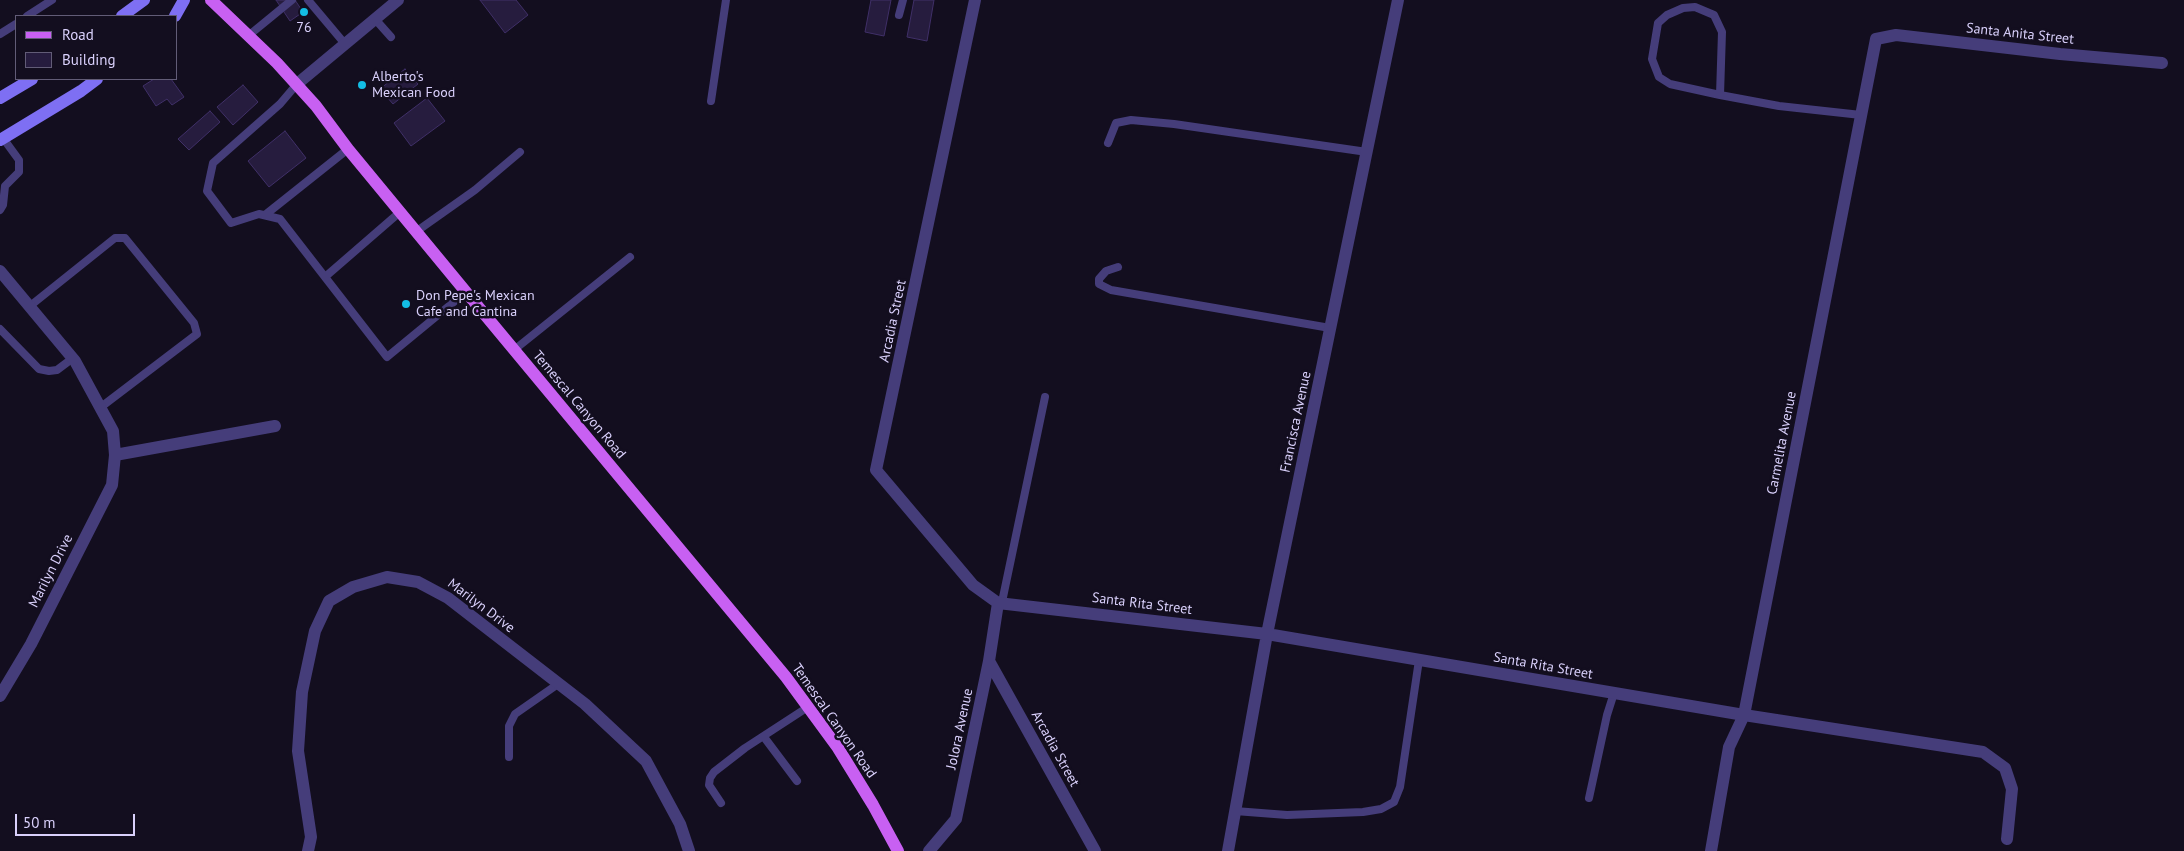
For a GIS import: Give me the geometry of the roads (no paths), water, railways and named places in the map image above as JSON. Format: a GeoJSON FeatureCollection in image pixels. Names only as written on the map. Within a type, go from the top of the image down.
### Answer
{"type":"FeatureCollection","features":[{"type":"Feature","properties":{"kind":"main road"},"geometry":{"type":"LineString","coordinates":[[123,15],[144,0]]}},
{"type":"Feature","properties":{"kind":"main road"},"geometry":{"type":"LineString","coordinates":[[176,15],[184,0]]}},
{"type":"Feature","properties":{"kind":"main road","name":"Temescal Canyon Road"},"geometry":{"type":"LineString","coordinates":[[211,0],[297,84],[348,149],[786,677],[838,748],[873,805],[898,851]]}},
{"type":"Feature","properties":{"kind":"main road"},"geometry":{"type":"LineString","coordinates":[[0,98],[30,80]]}},
{"type":"Feature","properties":{"kind":"main road"},"geometry":{"type":"LineString","coordinates":[[1,139],[81,91],[96,80]]}},
{"type":"Feature","properties":{"kind":"street"},"geometry":{"type":"LineString","coordinates":[[297,84],[398,0]]}},
{"type":"Feature","properties":{"kind":"street","name":"Arcadia Street"},"geometry":{"type":"LineString","coordinates":[[976,0],[876,470],[973,585],[1000,603]]}},
{"type":"Feature","properties":{"kind":"street","name":"Francisca Avenue"},"geometry":{"type":"LineString","coordinates":[[1228,851],[1267,634],[1398,0]]}},
{"type":"Feature","properties":{"kind":"street","name":"Santa Anita Street"},"geometry":{"type":"LineString","coordinates":[[1876,39],[1896,35],[2060,54],[2162,63]]}},
{"type":"Feature","properties":{"kind":"street","name":"Carmelita Avenue"},"geometry":{"type":"LineString","coordinates":[[1711,851],[1729,746],[1744,715],[1876,39]]}},
{"type":"Feature","properties":{"kind":"street","name":"Marilyn Drive"},"geometry":{"type":"LineString","coordinates":[[0,270],[73,358],[113,431],[115,455],[112,485],[31,644],[0,696]]}},
{"type":"Feature","properties":{"kind":"street"},"geometry":{"type":"LineString","coordinates":[[115,455],[275,426]]}},
{"type":"Feature","properties":{"kind":"street","name":"Marilyn Drive"},"geometry":{"type":"LineString","coordinates":[[308,851],[311,837],[298,751],[302,692],[315,631],[329,600],[353,587],[387,577],[418,582],[448,598],[585,704],[646,761],[680,824],[690,851]]}},
{"type":"Feature","properties":{"kind":"street","name":"Santa Rita Street"},"geometry":{"type":"LineString","coordinates":[[1000,603],[1267,634],[1744,715],[1983,752],[2005,768],[2012,789],[2007,839]]}},
{"type":"Feature","properties":{"kind":"street","name":"Jolora Avenue"},"geometry":{"type":"LineString","coordinates":[[929,851],[956,819],[1000,603]]}},
{"type":"Feature","properties":{"kind":"street","name":"Arcadia Street"},"geometry":{"type":"LineString","coordinates":[[989,661],[1096,851]]}},
{"type":"Feature","properties":{"kind":"lane"},"geometry":{"type":"LineString","coordinates":[[29,15],[52,0]]}},
{"type":"Feature","properties":{"kind":"lane"},"geometry":{"type":"LineString","coordinates":[[248,36],[292,0]]}},
{"type":"Feature","properties":{"kind":"lane"},"geometry":{"type":"LineString","coordinates":[[308,0],[344,44]]}},
{"type":"Feature","properties":{"kind":"lane"},"geometry":{"type":"LineString","coordinates":[[711,101],[726,0]]}},
{"type":"Feature","properties":{"kind":"lane"},"geometry":{"type":"LineString","coordinates":[[899,15],[902,0]]}},
{"type":"Feature","properties":{"kind":"lane"},"geometry":{"type":"LineString","coordinates":[[1720,95],[1722,32],[1714,15],[1695,7],[1683,8],[1667,15],[1658,23],[1652,59],[1659,77],[1670,84],[1720,95],[1778,106],[1861,115]]}},
{"type":"Feature","properties":{"kind":"lane"},"geometry":{"type":"LineString","coordinates":[[376,18],[391,37]]}},
{"type":"Feature","properties":{"kind":"lane"},"geometry":{"type":"LineString","coordinates":[[0,34],[15,25]]}},
{"type":"Feature","properties":{"kind":"lane"},"geometry":{"type":"LineString","coordinates":[[297,84],[280,104],[213,163],[207,191],[231,223],[259,214],[280,219],[386,357],[466,292]]}},
{"type":"Feature","properties":{"kind":"lane"},"geometry":{"type":"LineString","coordinates":[[1108,143],[1116,123],[1131,120],[1174,124],[1367,152]]}},
{"type":"Feature","properties":{"kind":"lane"},"geometry":{"type":"LineString","coordinates":[[0,210],[3,205],[6,186],[19,172],[19,160],[1,139]]}},
{"type":"Feature","properties":{"kind":"lane"},"geometry":{"type":"LineString","coordinates":[[265,215],[348,149]]}},
{"type":"Feature","properties":{"kind":"lane"},"geometry":{"type":"LineString","coordinates":[[417,231],[474,190],[520,152]]}},
{"type":"Feature","properties":{"kind":"lane"},"geometry":{"type":"LineString","coordinates":[[325,278],[400,212]]}},
{"type":"Feature","properties":{"kind":"lane"},"geometry":{"type":"LineString","coordinates":[[30,306],[115,238],[125,238],[194,323],[197,334],[101,407]]}},
{"type":"Feature","properties":{"kind":"lane"},"geometry":{"type":"LineString","coordinates":[[514,350],[630,257]]}},
{"type":"Feature","properties":{"kind":"lane"},"geometry":{"type":"LineString","coordinates":[[1118,267],[1106,271],[1099,279],[1099,284],[1111,290],[1330,328]]}},
{"type":"Feature","properties":{"kind":"lane"},"geometry":{"type":"LineString","coordinates":[[0,329],[39,369],[57,370],[73,358]]}},
{"type":"Feature","properties":{"kind":"lane"},"geometry":{"type":"LineString","coordinates":[[1000,603],[1045,397]]}},
{"type":"Feature","properties":{"kind":"lane"},"geometry":{"type":"LineString","coordinates":[[1235,811],[1287,815],[1363,812],[1381,809],[1394,802],[1400,787],[1420,660]]}},
{"type":"Feature","properties":{"kind":"lane"},"geometry":{"type":"LineString","coordinates":[[509,757],[509,726],[515,714],[558,684]]}},
{"type":"Feature","properties":{"kind":"lane"},"geometry":{"type":"LineString","coordinates":[[1590,798],[1607,715],[1614,693]]}},
{"type":"Feature","properties":{"kind":"lane"},"geometry":{"type":"LineString","coordinates":[[721,802],[709,785],[710,778],[714,772],[744,748],[764,737],[808,707]]}},
{"type":"Feature","properties":{"kind":"lane"},"geometry":{"type":"LineString","coordinates":[[764,737],[797,782]]}},
{"type":"Feature","properties":{"kind":"place","name":"76"},"geometry":{"type":"Point","coordinates":[304,12]}},
{"type":"Feature","properties":{"kind":"place","name":"Alberto's Mexican Food"},"geometry":{"type":"Point","coordinates":[362,85]}},
{"type":"Feature","properties":{"kind":"place","name":"Don Pepe's Mexican Cafe and Cantina"},"geometry":{"type":"Point","coordinates":[406,304]}}]}
